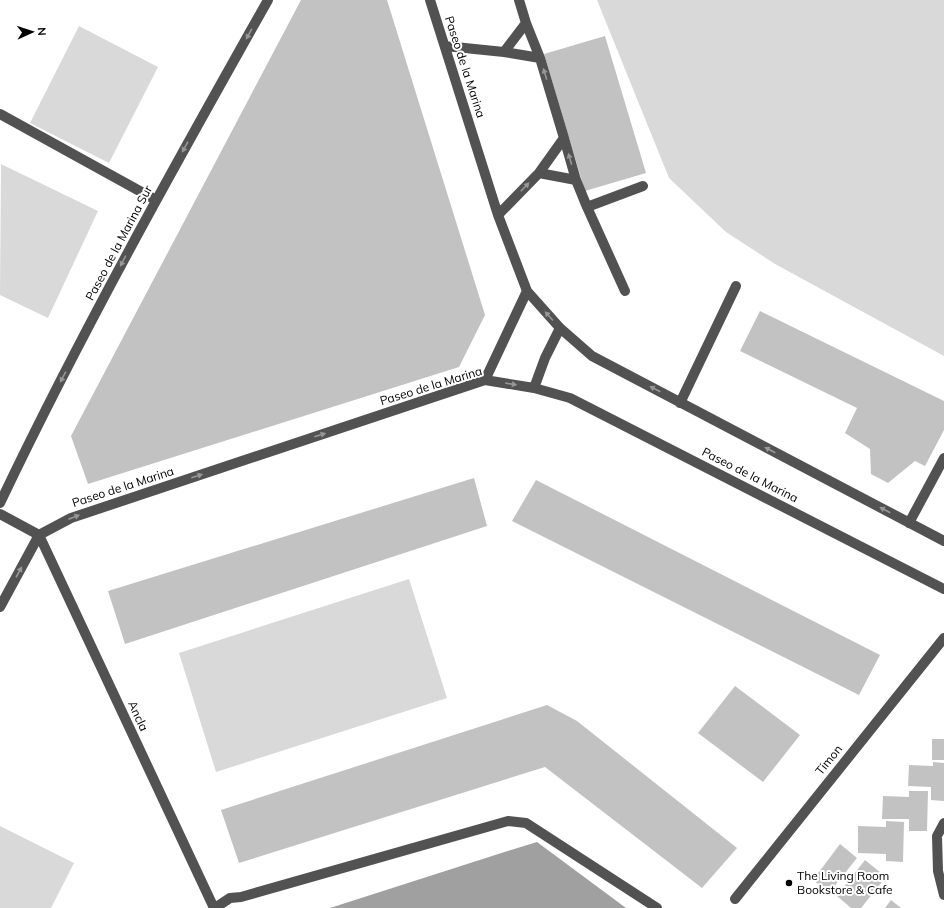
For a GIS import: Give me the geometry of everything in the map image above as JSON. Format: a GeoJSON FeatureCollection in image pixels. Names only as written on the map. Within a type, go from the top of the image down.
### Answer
{"type":"FeatureCollection","features":[{"type":"Feature","properties":{"kind":"street","name":"Paseo de la Marina Sur"},"geometry":{"type":"LineString","coordinates":[[0,503],[31,438],[156,200],[268,0]]}},
{"type":"Feature","properties":{"kind":"street","name":"Paseo de la Marina"},"geometry":{"type":"LineString","coordinates":[[430,0],[498,215],[527,291],[560,328],[592,356],[944,541]]}},
{"type":"Feature","properties":{"kind":"street"},"geometry":{"type":"LineString","coordinates":[[519,0],[526,24],[540,58],[576,180],[625,291]]}},
{"type":"Feature","properties":{"kind":"street"},"geometry":{"type":"LineString","coordinates":[[504,52],[526,24]]}},
{"type":"Feature","properties":{"kind":"street"},"geometry":{"type":"LineString","coordinates":[[444,46],[504,52],[540,58]]}},
{"type":"Feature","properties":{"kind":"street"},"geometry":{"type":"LineString","coordinates":[[0,114],[156,200]]}},
{"type":"Feature","properties":{"kind":"street"},"geometry":{"type":"LineString","coordinates":[[498,215],[539,172],[564,138]]}},
{"type":"Feature","properties":{"kind":"street"},"geometry":{"type":"LineString","coordinates":[[539,172],[576,180]]}},
{"type":"Feature","properties":{"kind":"street"},"geometry":{"type":"LineString","coordinates":[[587,207],[643,186]]}},
{"type":"Feature","properties":{"kind":"street"},"geometry":{"type":"LineString","coordinates":[[680,403],[736,286]]}},
{"type":"Feature","properties":{"kind":"street"},"geometry":{"type":"LineString","coordinates":[[485,380],[527,291]]}},
{"type":"Feature","properties":{"kind":"street"},"geometry":{"type":"LineString","coordinates":[[534,388],[545,358],[560,328]]}},
{"type":"Feature","properties":{"kind":"street","name":"Paseo de la Marina"},"geometry":{"type":"LineString","coordinates":[[39,535],[71,518],[485,380],[534,388],[570,398],[944,589]]}},
{"type":"Feature","properties":{"kind":"street"},"geometry":{"type":"LineString","coordinates":[[909,523],[944,458]]}},
{"type":"Feature","properties":{"kind":"street"},"geometry":{"type":"LineString","coordinates":[[0,514],[39,535],[0,607]]}},
{"type":"Feature","properties":{"kind":"street","name":"Ancla"},"geometry":{"type":"LineString","coordinates":[[39,535],[214,908]]}},
{"type":"Feature","properties":{"kind":"street","name":"Timon"},"geometry":{"type":"LineString","coordinates":[[735,899],[944,638]]}},
{"type":"Feature","properties":{"kind":"street"},"geometry":{"type":"LineString","coordinates":[[214,908],[230,898],[249,895],[508,821],[526,823],[657,908]]}},
{"type":"Feature","properties":{"kind":"street"},"geometry":{"type":"LineString","coordinates":[[944,823],[937,836],[938,871],[944,895]]}},
{"type":"Feature","properties":{"kind":"shaded area"},"geometry":{"type":"Polygon","coordinates":[[[597,0],[944,0],[944,356],[775,264],[726,232],[669,178],[597,0]]]}},
{"type":"Feature","properties":{"kind":"shaded area"},"geometry":{"type":"Polygon","coordinates":[[[79,26],[158,67],[109,163],[30,123],[79,26]]]}},
{"type":"Feature","properties":{"kind":"shaded area"},"geometry":{"type":"Polygon","coordinates":[[[1,164],[98,211],[48,318],[0,295],[1,164]]]}},
{"type":"Feature","properties":{"kind":"shaded area"},"geometry":{"type":"Polygon","coordinates":[[[409,579],[447,698],[216,772],[179,653],[409,579]]]}},
{"type":"Feature","properties":{"kind":"shaded area"},"geometry":{"type":"Polygon","coordinates":[[[0,826],[74,863],[51,908],[0,908],[0,826]]]}},
{"type":"Feature","properties":{"kind":"shaded area"},"geometry":{"type":"Polygon","coordinates":[[[537,842],[626,908],[330,908],[511,850],[537,842]]]}},
{"type":"Feature","properties":{"kind":"building"},"geometry":{"type":"Polygon","coordinates":[[[301,0],[387,0],[485,315],[459,367],[88,484],[71,436],[301,0]]]}},
{"type":"Feature","properties":{"kind":"building"},"geometry":{"type":"Polygon","coordinates":[[[605,36],[646,173],[585,191],[544,54],[605,36]]]}},
{"type":"Feature","properties":{"kind":"building"},"geometry":{"type":"Polygon","coordinates":[[[760,311],[944,401],[944,430],[925,466],[915,461],[888,483],[871,474],[870,449],[845,433],[857,408],[740,351],[760,311]]]}},
{"type":"Feature","properties":{"kind":"building"},"geometry":{"type":"Polygon","coordinates":[[[474,478],[487,526],[125,644],[108,591],[474,478]]]}},
{"type":"Feature","properties":{"kind":"building"},"geometry":{"type":"Polygon","coordinates":[[[536,480],[880,655],[859,695],[512,521],[536,480]]]}},
{"type":"Feature","properties":{"kind":"building"},"geometry":{"type":"Polygon","coordinates":[[[735,686],[800,735],[763,782],[698,733],[735,686]]]}},
{"type":"Feature","properties":{"kind":"building"},"geometry":{"type":"Polygon","coordinates":[[[547,705],[577,721],[737,848],[702,888],[545,767],[239,863],[221,810],[547,705]]]}},
{"type":"Feature","properties":{"kind":"building"},"geometry":{"type":"Polygon","coordinates":[[[932,739],[944,739],[944,760],[932,760],[932,739]]]}},
{"type":"Feature","properties":{"kind":"building"},"geometry":{"type":"Polygon","coordinates":[[[933,762],[944,763],[944,801],[931,800],[931,787],[908,786],[909,765],[933,766],[933,762]]]}},
{"type":"Feature","properties":{"kind":"building"},"geometry":{"type":"Polygon","coordinates":[[[909,791],[928,791],[927,831],[909,831],[909,819],[882,819],[883,796],[909,797],[909,791]]]}},
{"type":"Feature","properties":{"kind":"building"},"geometry":{"type":"Polygon","coordinates":[[[886,821],[904,822],[903,862],[886,861],[886,854],[858,853],[858,826],[886,827],[886,821]]]}},
{"type":"Feature","properties":{"kind":"building"},"geometry":{"type":"Polygon","coordinates":[[[840,844],[857,858],[829,893],[813,880],[840,844]]]}},
{"type":"Feature","properties":{"kind":"building"},"geometry":{"type":"Polygon","coordinates":[[[865,860],[886,877],[861,908],[851,908],[837,896],[865,860]]]}},
{"type":"Feature","properties":{"kind":"building"},"geometry":{"type":"Polygon","coordinates":[[[891,900],[901,908],[885,908],[891,900]]]}},
{"type":"Feature","properties":{"kind":"place","name":"The Living Room Bookstore & Cafe"},"geometry":{"type":"Point","coordinates":[789,883]}}]}
